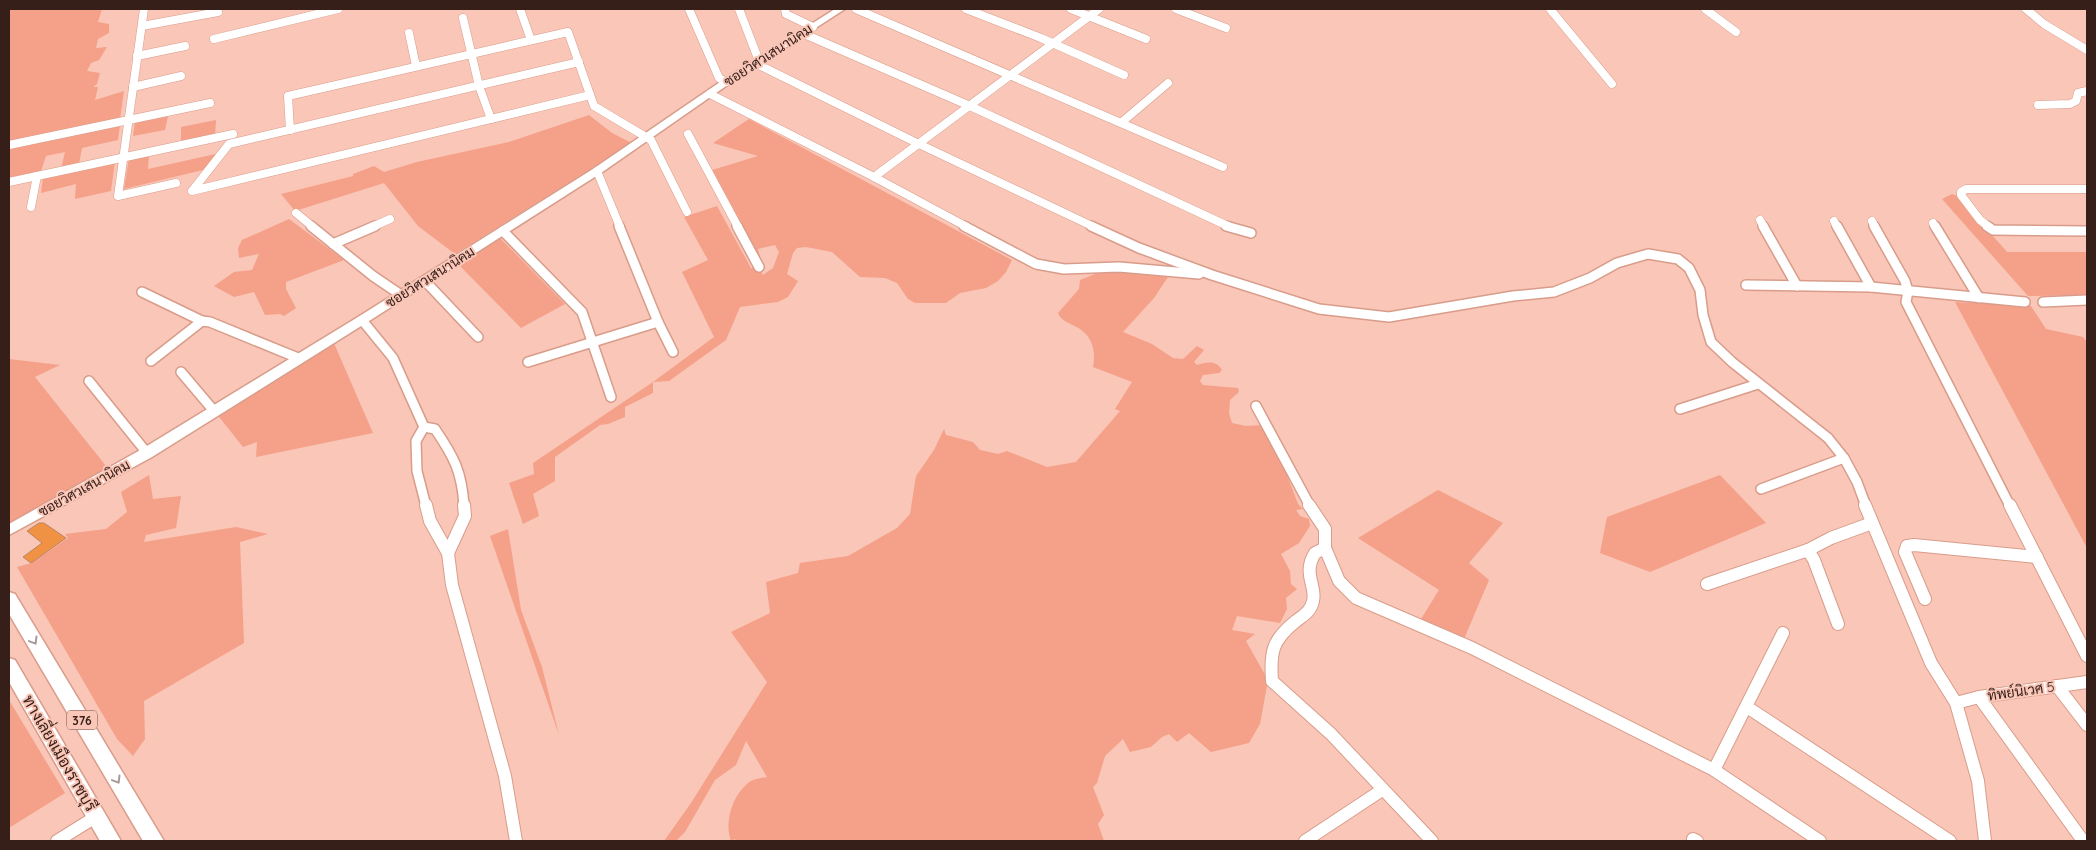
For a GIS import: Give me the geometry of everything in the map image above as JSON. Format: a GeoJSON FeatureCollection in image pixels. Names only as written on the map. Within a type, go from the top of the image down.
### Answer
{"type":"FeatureCollection","features":[{"type":"Feature","properties":{"kind":"main road","name":"376"},"geometry":{"type":"LineString","coordinates":[[9,599],[154,841]]}},
{"type":"Feature","properties":{"kind":"main road","name":"ทางเลี่ยงเมืองราชบุรี"},"geometry":{"type":"LineString","coordinates":[[9,666],[111,841]]}},
{"type":"Feature","properties":{"kind":"street"},"geometry":{"type":"LineString","coordinates":[[144,9],[118,196],[176,182]]}},
{"type":"Feature","properties":{"kind":"street"},"geometry":{"type":"LineString","coordinates":[[214,39],[338,9]]}},
{"type":"Feature","properties":{"kind":"street"},"geometry":{"type":"LineString","coordinates":[[520,9],[531,40]]}},
{"type":"Feature","properties":{"kind":"street"},"geometry":{"type":"LineString","coordinates":[[689,9],[719,78],[726,82]]}},
{"type":"Feature","properties":{"kind":"street"},"geometry":{"type":"LineString","coordinates":[[739,9],[757,62],[919,144],[1139,248],[1212,275],[1319,308],[1389,317],[1512,296],[1554,292],[1590,278],[1617,263],[1648,254],[1678,259],[1690,268],[1700,290],[1703,315],[1712,342],[1758,384],[1828,438],[1844,458],[1857,482],[1872,523],[1931,663],[1956,703],[1978,781],[1983,811],[1984,841]]}},
{"type":"Feature","properties":{"kind":"street"},"geometry":{"type":"LineString","coordinates":[[785,9],[786,14],[813,27]]}},
{"type":"Feature","properties":{"kind":"street","name":"ซอยวิศวเสนานิคม"},"geometry":{"type":"LineString","coordinates":[[9,530],[147,453],[362,320],[596,171],[726,82],[841,9]]}},
{"type":"Feature","properties":{"kind":"street"},"geometry":{"type":"LineString","coordinates":[[856,9],[1223,167]]}},
{"type":"Feature","properties":{"kind":"street"},"geometry":{"type":"LineString","coordinates":[[966,9],[1053,44],[1124,76]]}},
{"type":"Feature","properties":{"kind":"street"},"geometry":{"type":"LineString","coordinates":[[1071,9],[1146,39]]}},
{"type":"Feature","properties":{"kind":"street"},"geometry":{"type":"LineString","coordinates":[[874,177],[1099,9]]}},
{"type":"Feature","properties":{"kind":"street"},"geometry":{"type":"LineString","coordinates":[[1176,9],[1226,28]]}},
{"type":"Feature","properties":{"kind":"street"},"geometry":{"type":"LineString","coordinates":[[1550,9],[1612,84]]}},
{"type":"Feature","properties":{"kind":"street"},"geometry":{"type":"LineString","coordinates":[[1705,9],[1736,32]]}},
{"type":"Feature","properties":{"kind":"street"},"geometry":{"type":"LineString","coordinates":[[2026,9],[2044,24],[2087,50]]}},
{"type":"Feature","properties":{"kind":"street"},"geometry":{"type":"LineString","coordinates":[[142,26],[218,12]]}},
{"type":"Feature","properties":{"kind":"street"},"geometry":{"type":"LineString","coordinates":[[463,18],[479,86],[491,119]]}},
{"type":"Feature","properties":{"kind":"street"},"geometry":{"type":"LineString","coordinates":[[290,130],[288,96],[568,32],[594,106],[654,143],[687,212]]}},
{"type":"Feature","properties":{"kind":"street"},"geometry":{"type":"LineString","coordinates":[[409,33],[416,66]]}},
{"type":"Feature","properties":{"kind":"street"},"geometry":{"type":"LineString","coordinates":[[802,33],[970,106],[1190,210],[1227,226],[1251,233]]}},
{"type":"Feature","properties":{"kind":"street"},"geometry":{"type":"LineString","coordinates":[[137,56],[185,46]]}},
{"type":"Feature","properties":{"kind":"street"},"geometry":{"type":"LineString","coordinates":[[579,62],[229,144],[192,190],[590,95]]}},
{"type":"Feature","properties":{"kind":"street"},"geometry":{"type":"LineString","coordinates":[[133,87],[181,76]]}},
{"type":"Feature","properties":{"kind":"street"},"geometry":{"type":"LineString","coordinates":[[1122,122],[1168,83]]}},
{"type":"Feature","properties":{"kind":"street"},"geometry":{"type":"LineString","coordinates":[[2038,105],[2070,104],[2076,101],[2078,93],[2087,91]]}},
{"type":"Feature","properties":{"kind":"street"},"geometry":{"type":"LineString","coordinates":[[710,94],[874,177],[1036,264],[1064,269],[1119,267],[1212,275]]}},
{"type":"Feature","properties":{"kind":"street"},"geometry":{"type":"LineString","coordinates":[[9,145],[210,103]]}},
{"type":"Feature","properties":{"kind":"street"},"geometry":{"type":"LineString","coordinates":[[9,182],[233,134]]}},
{"type":"Feature","properties":{"kind":"street"},"geometry":{"type":"LineString","coordinates":[[688,134],[759,267]]}},
{"type":"Feature","properties":{"kind":"street"},"geometry":{"type":"LineString","coordinates":[[596,171],[658,322],[673,352]]}},
{"type":"Feature","properties":{"kind":"street"},"geometry":{"type":"LineString","coordinates":[[31,207],[37,176]]}},
{"type":"Feature","properties":{"kind":"street"},"geometry":{"type":"LineString","coordinates":[[2087,190],[1966,189],[1961,192],[1961,195],[1980,220],[1994,230],[2087,230]]}},
{"type":"Feature","properties":{"kind":"street"},"geometry":{"type":"LineString","coordinates":[[296,213],[333,244],[401,295]]}},
{"type":"Feature","properties":{"kind":"street"},"geometry":{"type":"LineString","coordinates":[[333,244],[390,219]]}},
{"type":"Feature","properties":{"kind":"street"},"geometry":{"type":"LineString","coordinates":[[1760,220],[1797,286]]}},
{"type":"Feature","properties":{"kind":"street"},"geometry":{"type":"LineString","coordinates":[[1872,221],[1905,281],[1908,291],[1906,302],[1952,396],[2087,656]]}},
{"type":"Feature","properties":{"kind":"street"},"geometry":{"type":"LineString","coordinates":[[1834,222],[1871,287]]}},
{"type":"Feature","properties":{"kind":"street"},"geometry":{"type":"LineString","coordinates":[[1933,223],[1979,298]]}},
{"type":"Feature","properties":{"kind":"street"},"geometry":{"type":"LineString","coordinates":[[503,231],[582,312],[611,397]]}},
{"type":"Feature","properties":{"kind":"street"},"geometry":{"type":"LineString","coordinates":[[425,280],[478,337]]}},
{"type":"Feature","properties":{"kind":"street"},"geometry":{"type":"LineString","coordinates":[[1746,286],[1871,287],[2025,302]]}},
{"type":"Feature","properties":{"kind":"street"},"geometry":{"type":"LineString","coordinates":[[142,292],[202,321],[210,322],[298,358]]}},
{"type":"Feature","properties":{"kind":"street"},"geometry":{"type":"LineString","coordinates":[[2043,302],[2085,302]]}},
{"type":"Feature","properties":{"kind":"street"},"geometry":{"type":"LineString","coordinates":[[362,320],[393,358],[424,427]]}},
{"type":"Feature","properties":{"kind":"street"},"geometry":{"type":"LineString","coordinates":[[151,361],[202,321]]}},
{"type":"Feature","properties":{"kind":"street"},"geometry":{"type":"LineString","coordinates":[[528,362],[658,322]]}},
{"type":"Feature","properties":{"kind":"street"},"geometry":{"type":"LineString","coordinates":[[181,372],[214,411]]}},
{"type":"Feature","properties":{"kind":"street"},"geometry":{"type":"LineString","coordinates":[[89,380],[147,453]]}},
{"type":"Feature","properties":{"kind":"street"},"geometry":{"type":"LineString","coordinates":[[1680,409],[1758,384]]}},
{"type":"Feature","properties":{"kind":"street"},"geometry":{"type":"LineString","coordinates":[[1256,406],[1303,495],[1325,529],[1326,539],[1324,548],[1340,581],[1356,598],[1472,648],[1714,770],[1820,841]]}},
{"type":"Feature","properties":{"kind":"street"},"geometry":{"type":"LineString","coordinates":[[424,427],[416,441],[417,471],[430,522],[448,553],[452,585],[505,776],[516,841]]}},
{"type":"Feature","properties":{"kind":"street"},"geometry":{"type":"LineString","coordinates":[[424,427],[435,429],[454,457],[463,485],[465,516],[448,553]]}},
{"type":"Feature","properties":{"kind":"street"},"geometry":{"type":"LineString","coordinates":[[1761,489],[1844,458]]}},
{"type":"Feature","properties":{"kind":"street"},"geometry":{"type":"LineString","coordinates":[[1707,584],[1808,550],[1831,538],[1872,523]]}},
{"type":"Feature","properties":{"kind":"street"},"geometry":{"type":"LineString","coordinates":[[1925,599],[1905,552],[1907,546],[1914,545],[2037,557]]}},
{"type":"Feature","properties":{"kind":"street"},"geometry":{"type":"LineString","coordinates":[[1324,548],[1314,553],[1310,564],[1311,587],[1314,599],[1310,610],[1293,623],[1278,639],[1270,656],[1272,681],[1331,734],[1432,841]]}},
{"type":"Feature","properties":{"kind":"street"},"geometry":{"type":"LineString","coordinates":[[1808,550],[1814,560],[1838,624]]}},
{"type":"Feature","properties":{"kind":"street"},"geometry":{"type":"LineString","coordinates":[[1714,770],[1747,707],[1750,695],[1783,633]]}},
{"type":"Feature","properties":{"kind":"street","name":"ทิพย์นิเวศ 5"},"geometry":{"type":"LineString","coordinates":[[1956,703],[1979,697],[2087,682]]}},
{"type":"Feature","properties":{"kind":"street"},"geometry":{"type":"LineString","coordinates":[[2057,686],[2087,725]]}},
{"type":"Feature","properties":{"kind":"street"},"geometry":{"type":"LineString","coordinates":[[1979,697],[2081,838]]}},
{"type":"Feature","properties":{"kind":"street"},"geometry":{"type":"LineString","coordinates":[[1747,707],[1950,841]]}},
{"type":"Feature","properties":{"kind":"street"},"geometry":{"type":"LineString","coordinates":[[1305,841],[1382,790]]}},
{"type":"Feature","properties":{"kind":"street"},"geometry":{"type":"LineString","coordinates":[[57,841],[96,816]]}},
{"type":"Feature","properties":{"kind":"shaded area"},"geometry":{"type":"Polygon","coordinates":[[[9,9],[102,9],[98,22],[109,24],[109,33],[98,39],[96,48],[107,47],[99,60],[91,63],[87,71],[100,73],[97,84],[93,87],[98,87],[95,100],[124,91],[120,119],[9,142],[9,9]]]}},
{"type":"Feature","properties":{"kind":"shaded area"},"geometry":{"type":"Polygon","coordinates":[[[589,115],[612,133],[632,143],[455,254],[418,226],[384,183],[295,211],[281,194],[353,176],[353,174],[374,166],[384,172],[417,162],[509,142],[589,115]]]}},
{"type":"Feature","properties":{"kind":"shaded area"},"geometry":{"type":"Polygon","coordinates":[[[168,116],[165,130],[133,136],[135,122],[168,116]]]}},
{"type":"Feature","properties":{"kind":"shaded area"},"geometry":{"type":"Polygon","coordinates":[[[749,119],[1012,260],[1006,272],[998,281],[986,288],[960,293],[946,303],[915,303],[908,299],[897,283],[885,278],[860,277],[832,252],[806,247],[797,248],[793,253],[787,274],[798,281],[788,297],[778,302],[740,307],[726,340],[669,381],[653,382],[714,337],[682,272],[708,260],[684,217],[717,206],[751,268],[759,267],[709,171],[758,156],[713,143],[749,119]],[[775,245],[758,249],[762,265],[759,267],[763,275],[773,268],[779,252],[775,245]]]}},
{"type":"Feature","properties":{"kind":"shaded area"},"geometry":{"type":"Polygon","coordinates":[[[216,120],[215,136],[181,143],[181,127],[216,120]]]}},
{"type":"Feature","properties":{"kind":"shaded area"},"geometry":{"type":"Polygon","coordinates":[[[120,125],[118,140],[82,148],[79,164],[61,169],[65,152],[46,156],[40,174],[9,180],[9,148],[120,125]]]}},
{"type":"Feature","properties":{"kind":"shaded area"},"geometry":{"type":"Polygon","coordinates":[[[220,153],[203,170],[124,189],[129,158],[149,154],[148,169],[220,153]]]}},
{"type":"Feature","properties":{"kind":"shaded area"},"geometry":{"type":"Polygon","coordinates":[[[115,161],[111,191],[75,199],[76,184],[41,193],[43,177],[115,161]]]}},
{"type":"Feature","properties":{"kind":"shaded area"},"geometry":{"type":"Polygon","coordinates":[[[1952,194],[1958,196],[2007,252],[2087,252],[2087,295],[2028,296],[1942,199],[1952,194]]]}},
{"type":"Feature","properties":{"kind":"shaded area"},"geometry":{"type":"Polygon","coordinates":[[[289,219],[344,260],[286,282],[286,289],[296,308],[284,316],[280,314],[265,315],[254,292],[234,297],[214,286],[234,272],[252,270],[259,254],[239,258],[238,248],[242,240],[289,219]]]}},
{"type":"Feature","properties":{"kind":"shaded area"},"geometry":{"type":"Polygon","coordinates":[[[500,238],[565,304],[521,328],[459,265],[500,238]]]}},
{"type":"Feature","properties":{"kind":"shaded area"},"geometry":{"type":"Polygon","coordinates":[[[1119,270],[1168,277],[1154,298],[1123,332],[1152,344],[1173,358],[1183,359],[1197,346],[1204,350],[1194,362],[1197,365],[1214,363],[1222,370],[1219,373],[1203,375],[1200,381],[1203,385],[1238,388],[1239,392],[1230,400],[1229,413],[1232,423],[1246,426],[1262,425],[1287,475],[1298,504],[1303,509],[1296,510],[1300,516],[1309,519],[1310,526],[1299,543],[1281,554],[1290,571],[1291,584],[1297,589],[1286,598],[1287,609],[1280,623],[1237,616],[1232,630],[1255,634],[1246,641],[1268,680],[1260,724],[1249,743],[1211,752],[1189,733],[1177,742],[1169,734],[1162,737],[1151,747],[1130,752],[1123,739],[1105,756],[1097,783],[1093,787],[1104,815],[1098,824],[1104,841],[736,841],[735,839],[731,841],[728,826],[734,802],[742,788],[750,782],[767,777],[746,741],[736,765],[715,780],[685,832],[676,841],[664,841],[691,803],[767,682],[731,632],[770,613],[766,582],[798,573],[800,563],[848,556],[897,528],[910,514],[916,476],[934,450],[944,429],[946,435],[973,442],[980,450],[998,454],[1007,451],[1047,467],[1076,462],[1120,411],[1115,409],[1132,382],[1093,367],[1094,351],[1091,341],[1080,329],[1062,319],[1058,313],[1079,289],[1080,280],[1100,272],[1119,270]]]}},
{"type":"Feature","properties":{"kind":"shaded area"},"geometry":{"type":"Polygon","coordinates":[[[1955,302],[2031,306],[2046,329],[2083,337],[2087,342],[2087,548],[1955,302]]]}},
{"type":"Feature","properties":{"kind":"shaded area"},"geometry":{"type":"Polygon","coordinates":[[[333,341],[373,433],[256,457],[257,442],[243,447],[216,413],[333,341]]]}},
{"type":"Feature","properties":{"kind":"shaded area"},"geometry":{"type":"Polygon","coordinates":[[[9,359],[60,365],[35,377],[110,471],[9,526],[9,359]]]}},
{"type":"Feature","properties":{"kind":"shaded area"},"geometry":{"type":"Polygon","coordinates":[[[653,382],[653,393],[625,407],[625,417],[600,425],[555,457],[555,481],[533,494],[539,516],[523,524],[509,483],[534,474],[533,463],[653,382]]]}},
{"type":"Feature","properties":{"kind":"shaded area"},"geometry":{"type":"Polygon","coordinates":[[[149,475],[153,499],[181,496],[176,528],[146,535],[144,542],[236,527],[268,534],[240,542],[244,643],[144,701],[145,739],[133,756],[117,739],[17,567],[31,563],[68,538],[65,534],[106,529],[127,512],[121,492],[149,475]]]}},
{"type":"Feature","properties":{"kind":"shaded area"},"geometry":{"type":"Polygon","coordinates":[[[1720,475],[1766,523],[1650,572],[1600,553],[1607,517],[1720,475]]]}},
{"type":"Feature","properties":{"kind":"shaded area"},"geometry":{"type":"Polygon","coordinates":[[[1438,490],[1503,523],[1469,563],[1489,580],[1464,639],[1421,619],[1439,590],[1358,538],[1438,490]]]}},
{"type":"Feature","properties":{"kind":"shaded area"},"geometry":{"type":"Polygon","coordinates":[[[508,529],[521,610],[542,667],[559,735],[490,536],[508,529]]]}},
{"type":"Feature","properties":{"kind":"shaded area"},"geometry":{"type":"Polygon","coordinates":[[[9,700],[65,793],[9,828],[9,700]]]}},
{"type":"Feature","properties":{"kind":"building"},"geometry":{"type":"Polygon","coordinates":[[[39,523],[44,523],[66,538],[31,563],[23,557],[42,543],[27,531],[39,523]]]}}]}
